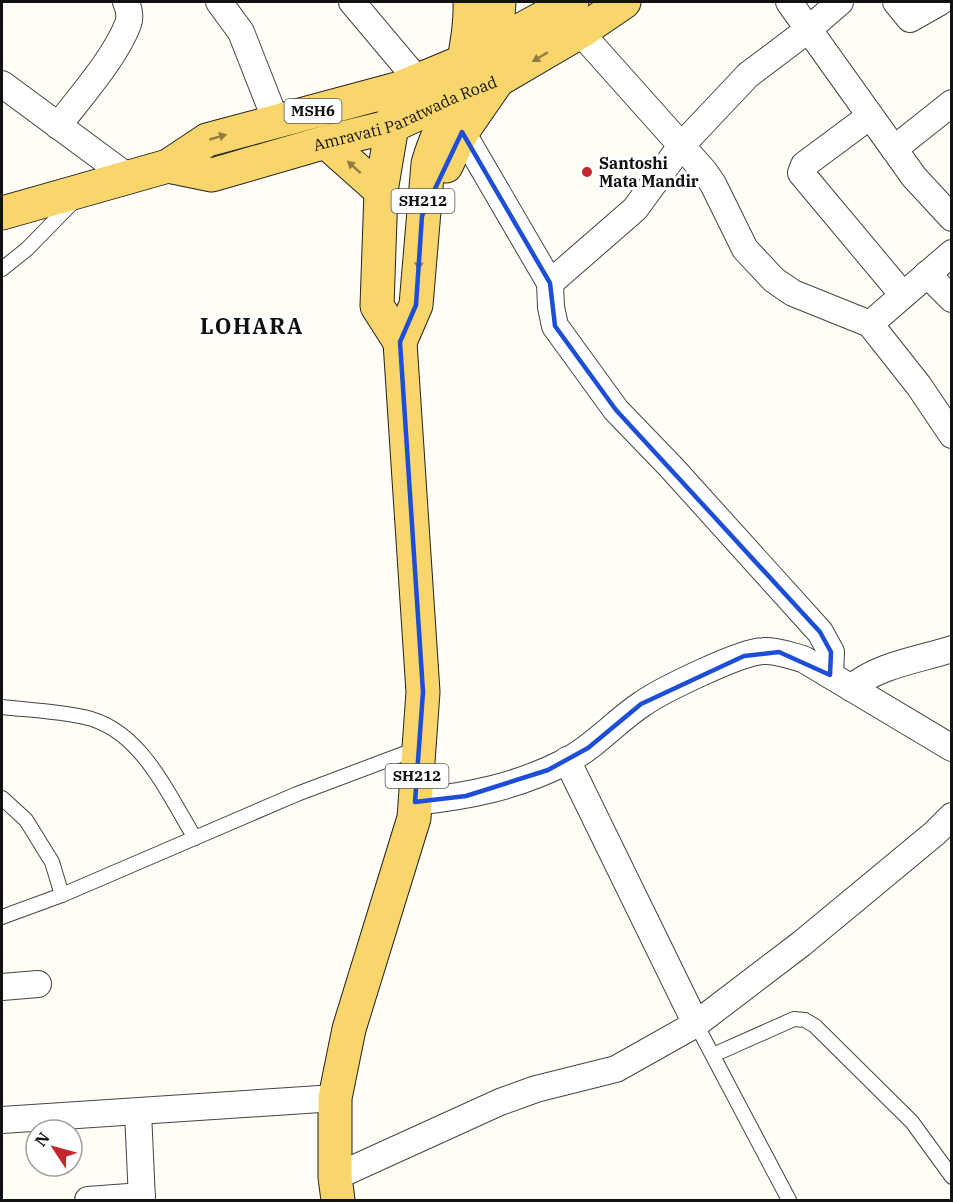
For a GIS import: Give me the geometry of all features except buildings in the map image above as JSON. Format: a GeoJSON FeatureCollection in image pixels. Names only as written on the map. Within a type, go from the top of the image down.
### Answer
{"type":"FeatureCollection","features":[{"type":"Feature","properties":{"kind":"main road","name":"Amravati Paratwada Road"},"geometry":{"type":"LineString","coordinates":[[2,213],[168,166],[207,140],[276,121],[462,62],[496,44],[624,2]]}},
{"type":"Feature","properties":{"kind":"main road"},"geometry":{"type":"LineString","coordinates":[[404,80],[474,9]]}},
{"type":"Feature","properties":{"kind":"main road"},"geometry":{"type":"LineString","coordinates":[[422,216],[462,132],[498,80],[496,44],[474,9]]}},
{"type":"Feature","properties":{"kind":"main road"},"geometry":{"type":"LineString","coordinates":[[462,62],[474,9]]}},
{"type":"Feature","properties":{"kind":"main road","name":"Amravati Paratwada Road"},"geometry":{"type":"LineString","coordinates":[[168,166],[212,175],[326,142],[392,126],[454,97],[498,80],[576,17]]}},
{"type":"Feature","properties":{"kind":"main road","name":"SH212"},"geometry":{"type":"LineString","coordinates":[[337,1189],[335,1098],[349,1029],[414,818],[423,692],[400,342],[416,305],[422,216],[433,144],[454,97],[462,62]]}},
{"type":"Feature","properties":{"kind":"main road","name":"SH212"},"geometry":{"type":"LineString","coordinates":[[400,342],[377,306],[381,191],[392,126],[404,80]]}},
{"type":"Feature","properties":{"kind":"main road"},"geometry":{"type":"LineString","coordinates":[[326,142],[381,191]]}},
{"type":"Feature","properties":{"kind":"street"},"geometry":{"type":"LineString","coordinates":[[58,126],[109,58],[120,39],[128,23],[130,12],[126,2]]}},
{"type":"Feature","properties":{"kind":"street"},"geometry":{"type":"LineString","coordinates":[[219,2],[242,32],[276,121]]}},
{"type":"Feature","properties":{"kind":"street"},"geometry":{"type":"LineString","coordinates":[[352,2],[404,80]]}},
{"type":"Feature","properties":{"kind":"street"},"geometry":{"type":"LineString","coordinates":[[789,2],[914,177],[951,218]]}},
{"type":"Feature","properties":{"kind":"street"},"geometry":{"type":"LineString","coordinates":[[550,284],[635,209],[681,146],[748,75],[809,29],[840,2]]}},
{"type":"Feature","properties":{"kind":"street"},"geometry":{"type":"LineString","coordinates":[[896,2],[910,19],[940,2]]}},
{"type":"Feature","properties":{"kind":"street"},"geometry":{"type":"LineString","coordinates":[[576,17],[704,171],[713,184],[745,249],[774,280],[806,299],[870,324],[919,386],[951,435]]}},
{"type":"Feature","properties":{"kind":"street"},"geometry":{"type":"LineString","coordinates":[[2,84],[128,177]]}},
{"type":"Feature","properties":{"kind":"street"},"geometry":{"type":"LineString","coordinates":[[894,149],[951,104]]}},
{"type":"Feature","properties":{"kind":"street"},"geometry":{"type":"LineString","coordinates":[[870,116],[804,165],[801,173],[903,295]]}},
{"type":"Feature","properties":{"kind":"street"},"geometry":{"type":"LineString","coordinates":[[462,132],[550,284],[555,326],[616,410],[820,632],[831,652],[840,681]]}},
{"type":"Feature","properties":{"kind":"street"},"geometry":{"type":"LineString","coordinates":[[870,324],[951,252]]}},
{"type":"Feature","properties":{"kind":"street"},"geometry":{"type":"LineString","coordinates":[[927,274],[951,299]]}},
{"type":"Feature","properties":{"kind":"street"},"geometry":{"type":"LineString","coordinates":[[840,681],[863,678],[883,669],[951,649]]}},
{"type":"Feature","properties":{"kind":"street"},"geometry":{"type":"LineString","coordinates":[[415,802],[466,796],[513,784],[588,748],[641,704],[693,677],[762,651],[779,652],[803,659],[951,748]]}},
{"type":"Feature","properties":{"kind":"street"},"geometry":{"type":"LineString","coordinates":[[567,760],[696,1024]]}},
{"type":"Feature","properties":{"kind":"street"},"geometry":{"type":"LineString","coordinates":[[337,1189],[500,1102],[536,1089],[616,1069],[696,1024],[801,944],[935,833],[951,816]]}},
{"type":"Feature","properties":{"kind":"street"},"geometry":{"type":"LineString","coordinates":[[2,987],[38,984]]}},
{"type":"Feature","properties":{"kind":"street"},"geometry":{"type":"LineString","coordinates":[[2,1120],[335,1098]]}},
{"type":"Feature","properties":{"kind":"street"},"geometry":{"type":"LineString","coordinates":[[88,1200],[142,1198],[138,1112]]}},
{"type":"Feature","properties":{"kind":"lane"},"geometry":{"type":"LineString","coordinates":[[2,269],[27,249],[86,189]]}},
{"type":"Feature","properties":{"kind":"lane"},"geometry":{"type":"LineString","coordinates":[[2,707],[85,717],[111,727],[134,745],[148,761],[195,838]]}},
{"type":"Feature","properties":{"kind":"lane"},"geometry":{"type":"LineString","coordinates":[[2,917],[62,895],[297,794],[419,748]]}},
{"type":"Feature","properties":{"kind":"lane"},"geometry":{"type":"LineString","coordinates":[[2,798],[26,820],[31,828],[52,862],[62,895]]}},
{"type":"Feature","properties":{"kind":"lane"},"geometry":{"type":"LineString","coordinates":[[713,1055],[794,1019],[805,1020],[815,1026],[912,1122],[951,1177]]}},
{"type":"Feature","properties":{"kind":"lane"},"geometry":{"type":"LineString","coordinates":[[696,1024],[789,1200]]}},
{"type":"Feature","properties":{"kind":"highlighted area"},"geometry":{"type":"Polygon","coordinates":[[[462,132],[550,283],[555,326],[616,410],[820,632],[831,652],[830,675],[779,652],[744,656],[641,704],[588,748],[548,770],[466,796],[415,802],[423,692],[400,342],[416,305],[422,216],[462,132]]]}},
{"type":"Feature","properties":{"kind":"place","name":"Santoshi Mata Mandir"},"geometry":{"type":"Point","coordinates":[587,172]}},
{"type":"Feature","properties":{"kind":"district","name":"LOHARA"},"geometry":{"type":"Point","coordinates":[252,326]}}]}
